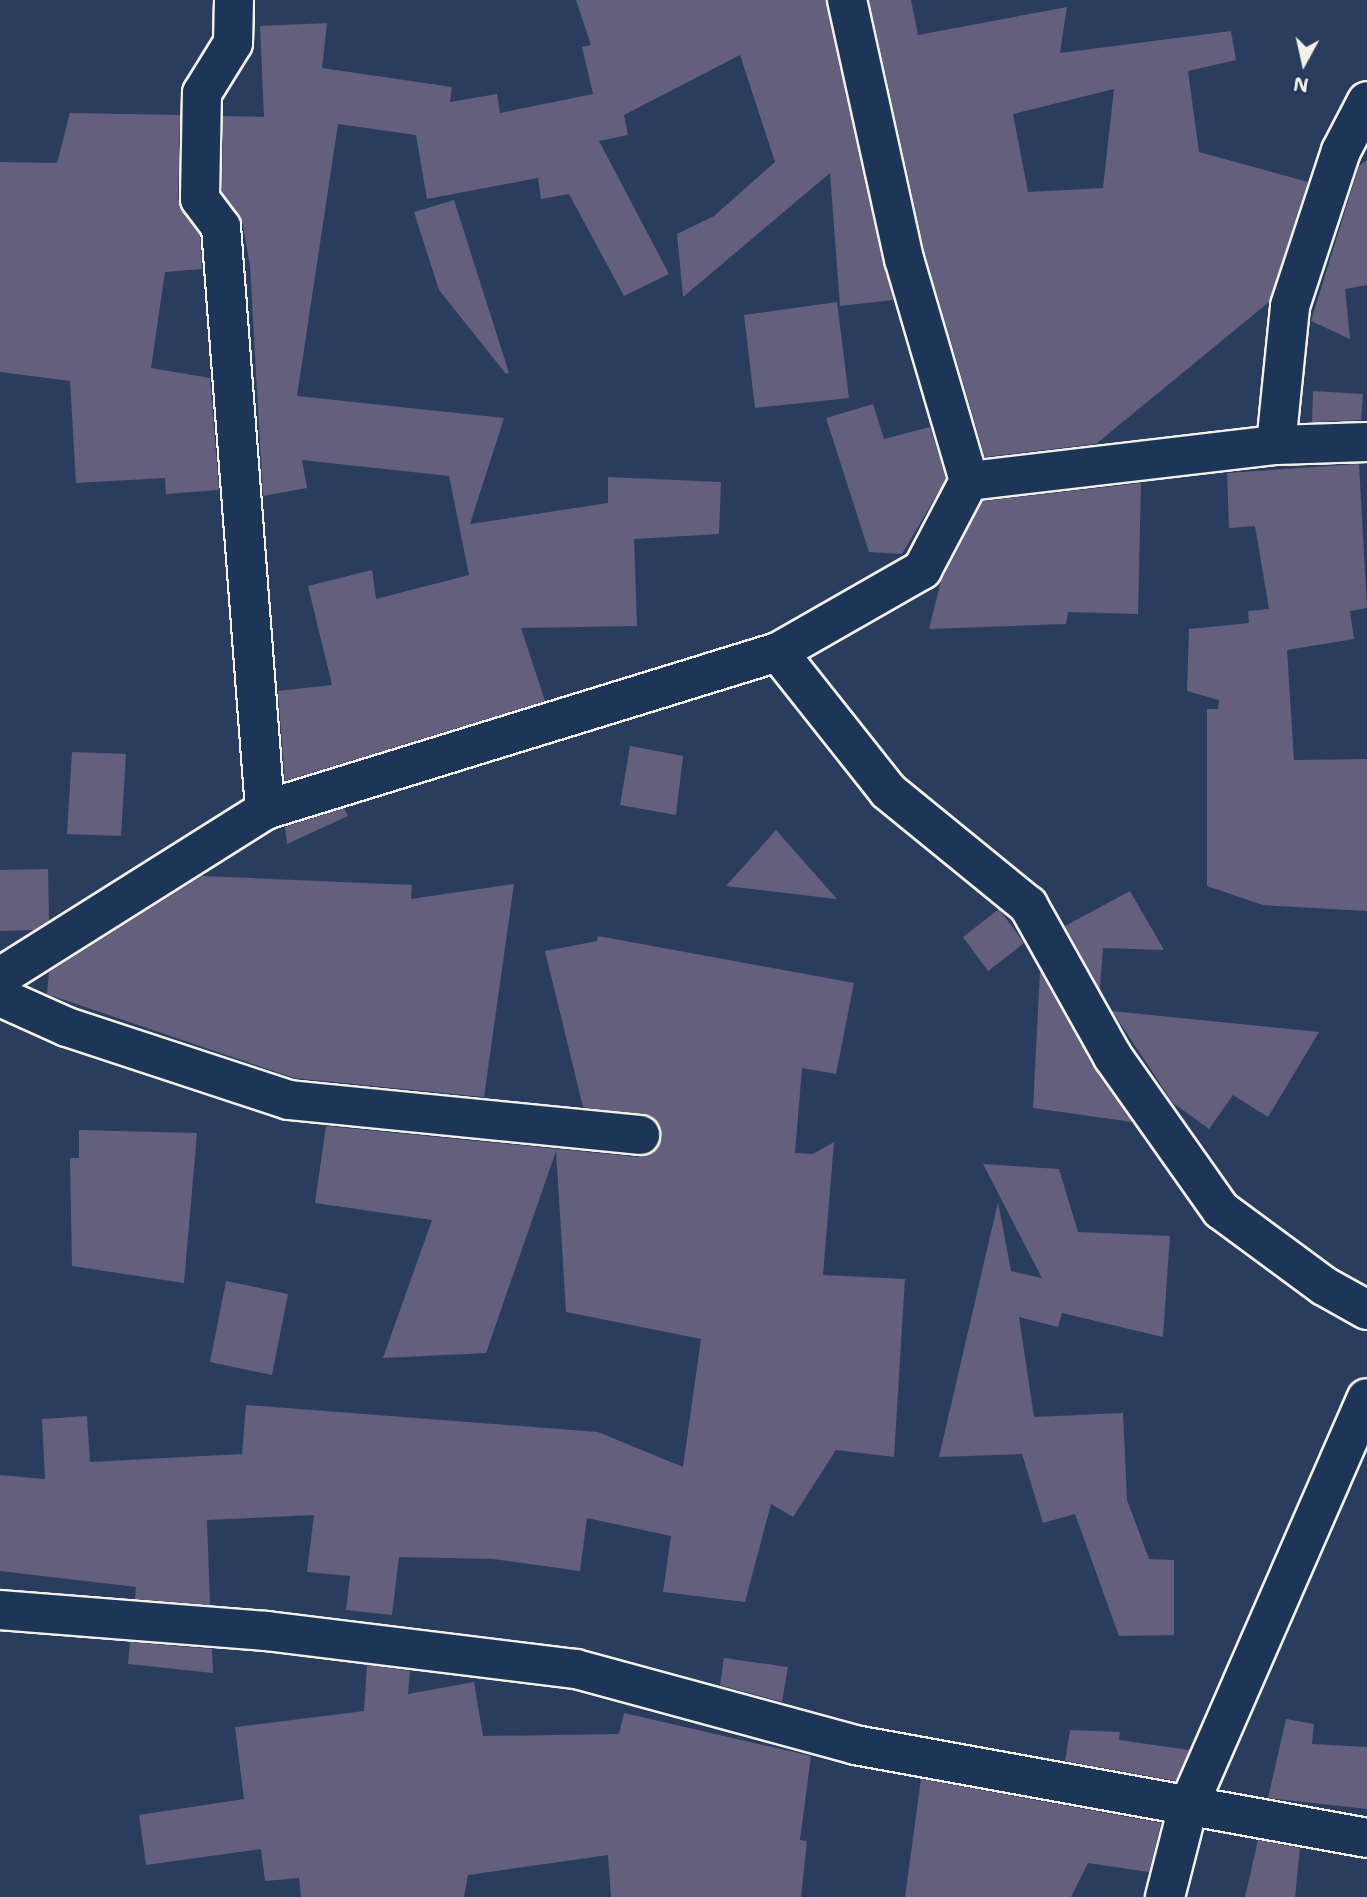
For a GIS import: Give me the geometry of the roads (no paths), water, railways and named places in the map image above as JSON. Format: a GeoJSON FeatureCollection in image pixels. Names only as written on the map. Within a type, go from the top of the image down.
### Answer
{"type":"FeatureCollection","features":[{"type":"Feature","properties":{"kind":"street"},"geometry":{"type":"LineString","coordinates":[[234,0],[233,43],[202,93],[201,199],[221,227],[264,810]]}},
{"type":"Feature","properties":{"kind":"street"},"geometry":{"type":"LineString","coordinates":[[0,977],[264,810],[778,652],[922,569],[969,481],[905,259],[847,0]]}},
{"type":"Feature","properties":{"kind":"street"},"geometry":{"type":"LineString","coordinates":[[1276,445],[1290,306],[1341,151],[1367,101]]}},
{"type":"Feature","properties":{"kind":"street"},"geometry":{"type":"LineString","coordinates":[[969,481],[1276,445],[1367,442]]}},
{"type":"Feature","properties":{"kind":"street"},"geometry":{"type":"LineString","coordinates":[[778,652],[888,791],[1028,905],[1113,1057],[1221,1210],[1324,1286],[1367,1310]]}},
{"type":"Feature","properties":{"kind":"street"},"geometry":{"type":"LineString","coordinates":[[0,997],[67,1027],[289,1100],[640,1135]]}},
{"type":"Feature","properties":{"kind":"street"},"geometry":{"type":"LineString","coordinates":[[1165,1897],[1188,1807],[1367,1398]]}},
{"type":"Feature","properties":{"kind":"street"},"geometry":{"type":"LineString","coordinates":[[0,1610],[266,1631],[576,1668],[855,1745],[1367,1838]]}}]}
